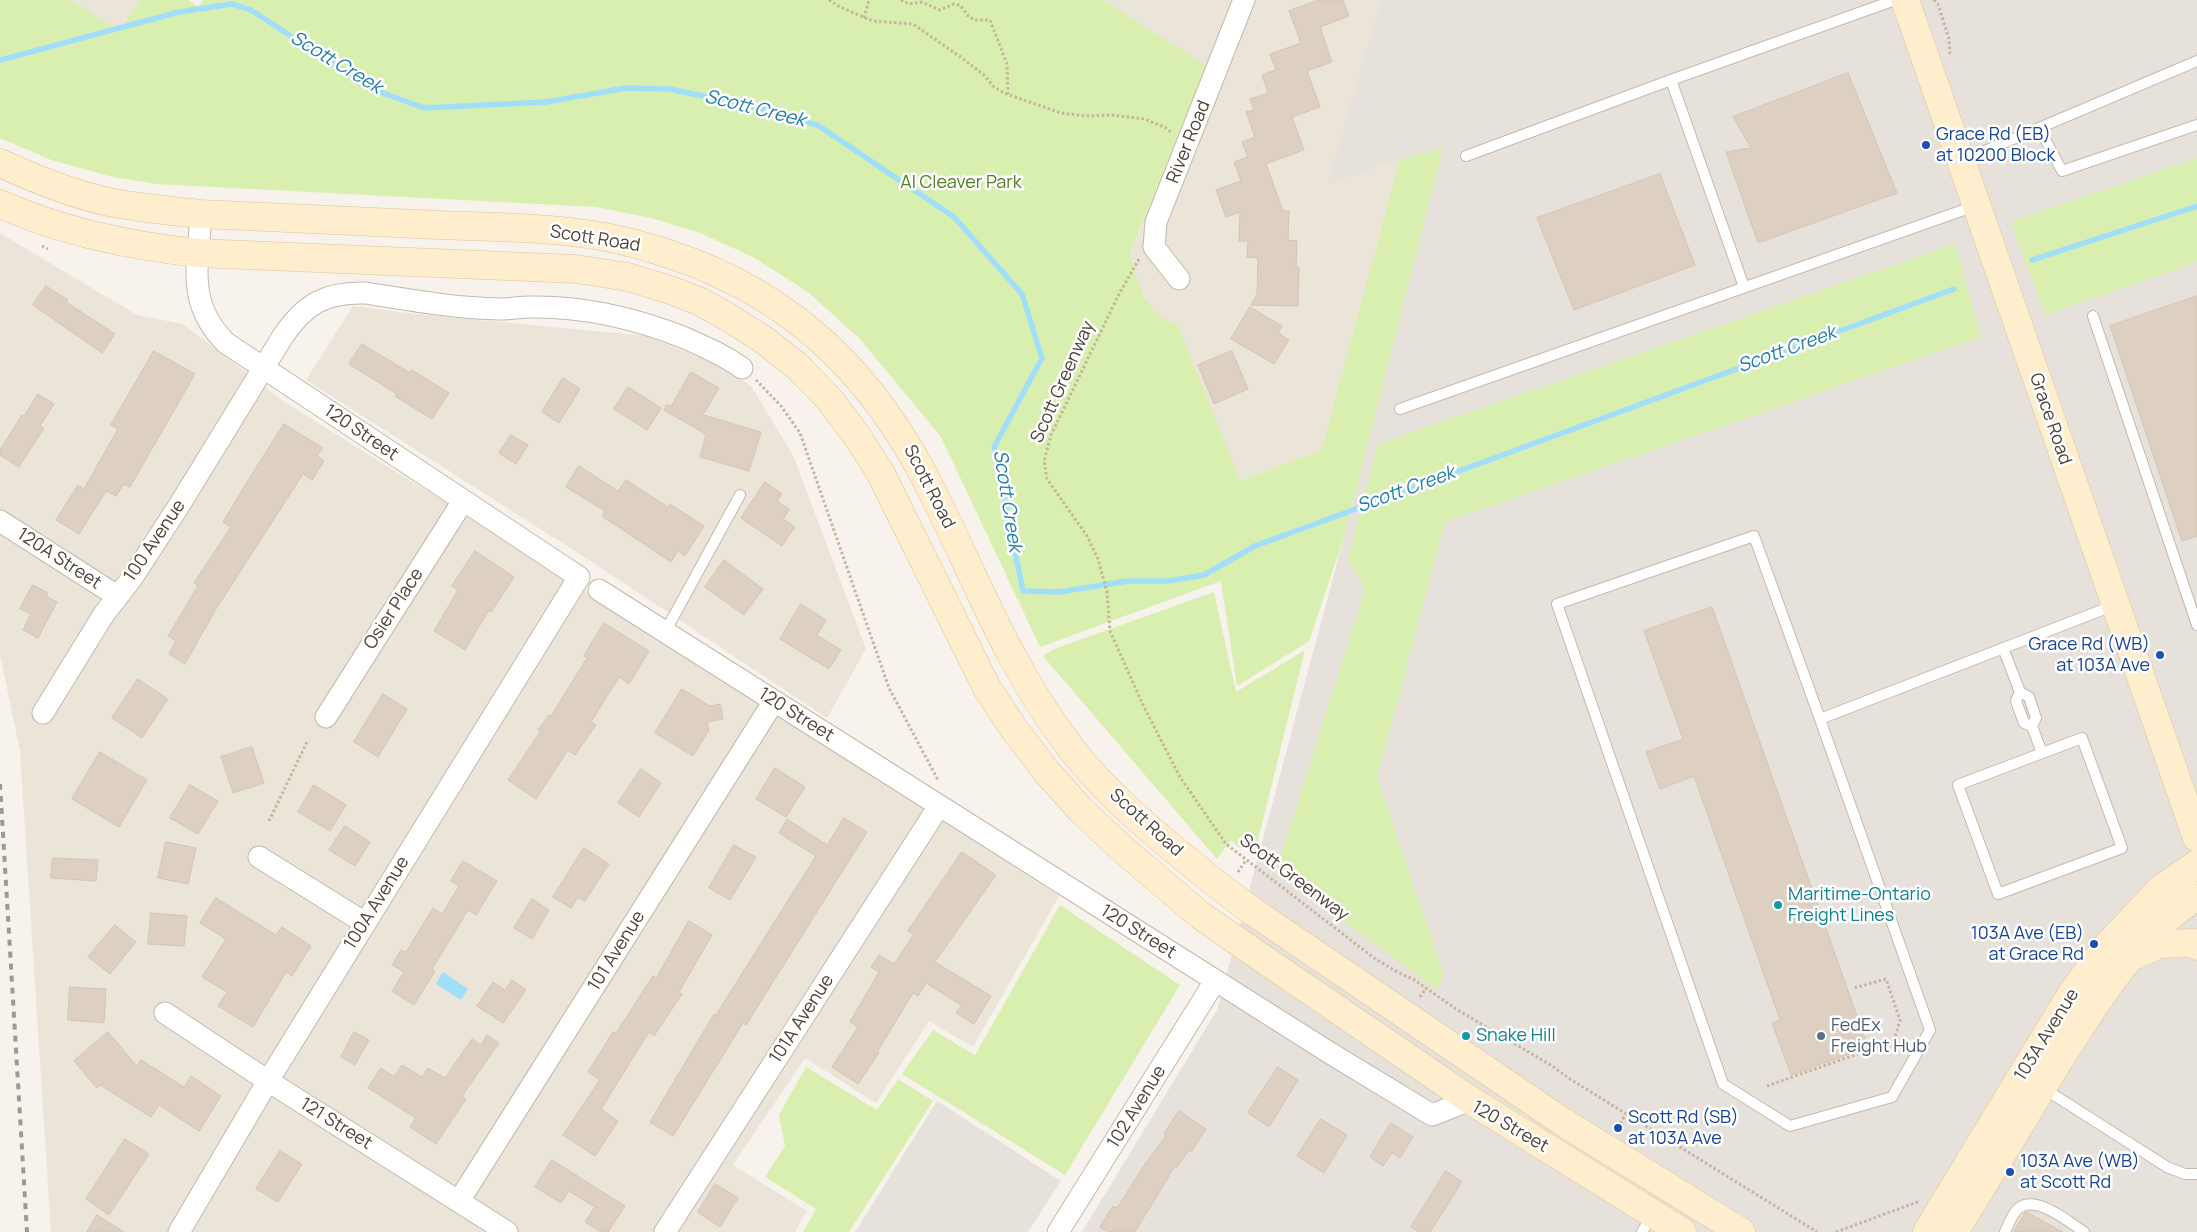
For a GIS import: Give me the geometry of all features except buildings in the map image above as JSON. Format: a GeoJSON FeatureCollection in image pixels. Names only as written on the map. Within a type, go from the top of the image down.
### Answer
{"type":"FeatureCollection","features":[{"type":"Feature","properties":{"kind":"main road","name":"Grace Road"},"geometry":{"type":"LineString","coordinates":[[1905,0],[2114,605],[2197,838]]}},
{"type":"Feature","properties":{"kind":"main road"},"geometry":{"type":"LineString","coordinates":[[0,163],[61,188],[108,201],[201,214]]}},
{"type":"Feature","properties":{"kind":"main road"},"geometry":{"type":"LineString","coordinates":[[0,204],[54,225],[102,238],[150,248],[198,253]]}},
{"type":"Feature","properties":{"kind":"main road","name":"Scott Road"},"geometry":{"type":"LineString","coordinates":[[201,214],[521,228],[605,237],[638,244],[690,261],[716,271],[767,299],[808,328],[835,352],[898,429],[936,498],[1019,668],[1044,710],[1072,750],[1138,819],[1210,879],[1252,911],[1358,984],[1491,1072]]}},
{"type":"Feature","properties":{"kind":"main road","name":"Scott Road"},"geometry":{"type":"LineString","coordinates":[[198,253],[576,269],[628,278],[670,290],[699,301],[736,321],[797,366],[829,399],[857,436],[880,472],[902,514],[987,688],[1046,771],[1119,846],[1200,915],[1470,1100]]}},
{"type":"Feature","properties":{"kind":"main road","name":"103A Avenue"},"geometry":{"type":"LineString","coordinates":[[1954,1232],[2032,1081],[2072,993],[2108,945],[2162,888],[2197,864]]}},
{"type":"Feature","properties":{"kind":"main road","name":"103A Avenue"},"geometry":{"type":"LineString","coordinates":[[1927,1232],[2032,1081],[2078,1030],[2128,959],[2180,907],[2197,896]]}},
{"type":"Feature","properties":{"kind":"main road"},"geometry":{"type":"LineString","coordinates":[[2128,959],[2159,944],[2194,943],[2197,946]]}},
{"type":"Feature","properties":{"kind":"main road","name":"120 Street"},"geometry":{"type":"LineString","coordinates":[[1491,1072],[1563,1122],[1741,1232]]}},
{"type":"Feature","properties":{"kind":"main road","name":"120 Street"},"geometry":{"type":"LineString","coordinates":[[1470,1100],[1648,1223],[1682,1232]]}},
{"type":"Feature","properties":{"kind":"street","name":"River Road"},"geometry":{"type":"LineString","coordinates":[[1179,279],[1154,247],[1156,222],[1244,0]]}},
{"type":"Feature","properties":{"kind":"street","name":"120 Street"},"geometry":{"type":"LineString","coordinates":[[201,214],[197,285],[200,305],[214,331],[226,343],[463,502],[579,577]]}},
{"type":"Feature","properties":{"kind":"street"},"geometry":{"type":"LineString","coordinates":[[264,368],[294,320],[307,308],[320,300],[349,293],[465,306],[530,307],[599,312],[636,320],[670,332],[716,351],[742,368]]}},
{"type":"Feature","properties":{"kind":"street","name":"100 Avenue"},"geometry":{"type":"LineString","coordinates":[[43,713],[104,614],[132,578],[180,504],[264,368]]}},
{"type":"Feature","properties":{"kind":"street","name":"Osier Place"},"geometry":{"type":"LineString","coordinates":[[326,716],[463,502]]}},
{"type":"Feature","properties":{"kind":"street","name":"120A Street"},"geometry":{"type":"LineString","coordinates":[[0,522],[117,596]]}},
{"type":"Feature","properties":{"kind":"street","name":"100A Avenue"},"geometry":{"type":"LineString","coordinates":[[179,1232],[268,1081],[579,577]]}},
{"type":"Feature","properties":{"kind":"street","name":"120 Street"},"geometry":{"type":"LineString","coordinates":[[599,590],[774,701],[940,795],[1215,980],[1432,1116],[1470,1100]]}},
{"type":"Feature","properties":{"kind":"street","name":"101 Avenue"},"geometry":{"type":"LineString","coordinates":[[458,1201],[774,701]]}},
{"type":"Feature","properties":{"kind":"street","name":"101A Avenue"},"geometry":{"type":"LineString","coordinates":[[665,1232],[940,795]]}},
{"type":"Feature","properties":{"kind":"street"},"geometry":{"type":"LineString","coordinates":[[259,856],[365,923]]}},
{"type":"Feature","properties":{"kind":"street","name":"102 Avenue"},"geometry":{"type":"LineString","coordinates":[[1058,1232],[1215,980]]}},
{"type":"Feature","properties":{"kind":"street","name":"121 Street"},"geometry":{"type":"LineString","coordinates":[[165,1013],[268,1081],[508,1232]]}},
{"type":"Feature","properties":{"kind":"lane"},"geometry":{"type":"LineString","coordinates":[[1466,156],[1895,0]]}},
{"type":"Feature","properties":{"kind":"lane"},"geometry":{"type":"LineString","coordinates":[[1960,162],[2197,61]]}},
{"type":"Feature","properties":{"kind":"lane"},"geometry":{"type":"LineString","coordinates":[[1671,80],[1744,287]]}},
{"type":"Feature","properties":{"kind":"lane"},"geometry":{"type":"LineString","coordinates":[[2039,128],[2062,170],[2197,125]]}},
{"type":"Feature","properties":{"kind":"lane"},"geometry":{"type":"LineString","coordinates":[[1400,409],[1976,206]]}},
{"type":"Feature","properties":{"kind":"lane"},"geometry":{"type":"LineString","coordinates":[[2093,316],[2197,625]]}},
{"type":"Feature","properties":{"kind":"lane"},"geometry":{"type":"LineString","coordinates":[[665,632],[740,495]]}},
{"type":"Feature","properties":{"kind":"lane"},"geometry":{"type":"LineString","coordinates":[[1754,536],[1820,718],[1930,1030],[1892,1097],[1790,1126],[1723,1084],[1557,604],[1754,536]]}},
{"type":"Feature","properties":{"kind":"lane"},"geometry":{"type":"LineString","coordinates":[[1820,718],[2114,605]]}},
{"type":"Feature","properties":{"kind":"lane"},"geometry":{"type":"LineString","coordinates":[[2003,648],[2020,692],[2016,701],[2024,723],[2032,726],[2042,753]]}},
{"type":"Feature","properties":{"kind":"lane"},"geometry":{"type":"LineString","coordinates":[[2082,738],[2122,848],[1998,894],[1958,784],[2042,753],[2082,738]]}},
{"type":"Feature","properties":{"kind":"lane"},"geometry":{"type":"LineString","coordinates":[[2032,1081],[2166,1167],[2185,1174],[2197,1174]]}},
{"type":"Feature","properties":{"kind":"lane"},"geometry":{"type":"LineString","coordinates":[[2005,1232],[2016,1210],[2027,1204],[2040,1205],[2084,1232]]}},
{"type":"Feature","properties":{"kind":"path"},"geometry":{"type":"LineString","coordinates":[[829,0],[873,21],[913,24],[984,76],[994,87],[1008,94],[1061,113],[1086,116],[1112,115],[1145,120],[1166,128],[1177,136]]}},
{"type":"Feature","properties":{"kind":"path"},"geometry":{"type":"LineString","coordinates":[[864,18],[869,0]]}},
{"type":"Feature","properties":{"kind":"path"},"geometry":{"type":"LineString","coordinates":[[901,0],[909,4],[922,2],[940,10],[954,4],[960,6],[969,17],[975,20],[990,20],[1007,64],[1008,94]]}},
{"type":"Feature","properties":{"kind":"path"},"geometry":{"type":"LineString","coordinates":[[1934,0],[1938,4],[1949,39],[1950,57]]}},
{"type":"Feature","properties":{"kind":"path","name":"Scott Greenway"},"geometry":{"type":"LineString","coordinates":[[1137,263],[1118,296],[1051,435],[1044,461],[1047,480],[1087,536],[1103,575],[1107,592],[1110,631],[1143,705],[1180,777],[1226,844],[1374,958],[1398,973],[1413,978],[1488,1029],[1817,1232]]}},
{"type":"Feature","properties":{"kind":"path"},"geometry":{"type":"LineString","coordinates":[[742,368],[767,390],[800,433],[889,688],[940,795]]}},
{"type":"Feature","properties":{"kind":"path"},"geometry":{"type":"LineString","coordinates":[[269,821],[308,740]]}},
{"type":"Feature","properties":{"kind":"path"},"geometry":{"type":"LineString","coordinates":[[1238,872],[1246,860]]}},
{"type":"Feature","properties":{"kind":"path"},"geometry":{"type":"LineString","coordinates":[[1767,1086],[1894,1041],[1900,1020],[1886,979],[1854,988]]}},
{"type":"Feature","properties":{"kind":"path"},"geometry":{"type":"LineString","coordinates":[[1618,1128],[1626,1113]]}},
{"type":"Feature","properties":{"kind":"path"},"geometry":{"type":"LineString","coordinates":[[1836,1232],[1920,1201]]}},
{"type":"Feature","properties":{"kind":"shaded area"},"geometry":{"type":"Polygon","coordinates":[[[71,0],[139,0],[120,31],[71,0]]]}},
{"type":"Feature","properties":{"kind":"shaded area"},"geometry":{"type":"Polygon","coordinates":[[[1103,0],[1381,0],[1328,184],[1400,159],[1321,451],[1239,480],[1178,325],[1165,322],[1151,307],[1137,282],[1130,252],[1207,67],[1103,0]]]}},
{"type":"Feature","properties":{"kind":"shaded area"},"geometry":{"type":"Polygon","coordinates":[[[1381,0],[2197,0],[2197,1232],[1082,1232],[1217,1010],[1344,537],[1442,150],[1400,159],[1327,185],[1381,0]]]}},
{"type":"Feature","properties":{"kind":"shaded area"},"geometry":{"type":"Polygon","coordinates":[[[0,233],[137,315],[183,324],[283,401],[695,659],[1059,896],[973,1047],[929,1021],[876,1103],[805,1058],[733,1165],[807,1211],[795,1232],[51,1232],[20,751],[0,655],[0,233]]]}},
{"type":"Feature","properties":{"kind":"shaded area"},"geometry":{"type":"Polygon","coordinates":[[[353,306],[415,314],[646,336],[723,367],[751,386],[793,455],[866,649],[827,718],[589,560],[306,380],[353,306]]]}},
{"type":"Feature","properties":{"kind":"shaded area"},"geometry":{"type":"Polygon","coordinates":[[[937,1101],[1061,1181],[1028,1232],[855,1232],[937,1101]]]}},
{"type":"Feature","properties":{"kind":"green space","name":"Al Cleaver Park"},"geometry":{"type":"Polygon","coordinates":[[[0,0],[71,0],[120,31],[139,0],[188,0],[198,7],[203,0],[1103,0],[1207,66],[1130,252],[1140,286],[1151,306],[1167,321],[1178,325],[1240,480],[1321,451],[1400,159],[1443,149],[1344,537],[1309,641],[1237,686],[1221,581],[1040,647],[941,437],[860,339],[808,292],[751,256],[700,233],[651,218],[596,207],[157,184],[113,177],[51,160],[0,138],[0,0]]]}},
{"type":"Feature","properties":{"kind":"green space"},"geometry":{"type":"Polygon","coordinates":[[[2197,158],[2197,262],[2045,315],[2011,222],[2197,158]]]}},
{"type":"Feature","properties":{"kind":"green space"},"geometry":{"type":"Polygon","coordinates":[[[1955,244],[1981,337],[1445,522],[1377,778],[1444,974],[1437,990],[1286,878],[1280,859],[1365,590],[1348,559],[1378,444],[1955,244]]]}},
{"type":"Feature","properties":{"kind":"green space"},"geometry":{"type":"Polygon","coordinates":[[[1214,592],[1236,692],[1305,650],[1257,844],[1240,848],[1231,840],[1217,859],[1043,656],[1054,649],[1214,592]]]}},
{"type":"Feature","properties":{"kind":"green space"},"geometry":{"type":"Polygon","coordinates":[[[1060,905],[1180,985],[1065,1175],[902,1074],[933,1030],[975,1055],[1060,905]]]}},
{"type":"Feature","properties":{"kind":"green space"},"geometry":{"type":"Polygon","coordinates":[[[806,1067],[877,1110],[898,1079],[933,1101],[849,1232],[803,1232],[816,1209],[765,1177],[785,1146],[779,1115],[806,1067]]]}},
{"type":"Feature","properties":{"kind":"water"},"geometry":{"type":"Polygon","coordinates":[[[443,972],[468,989],[461,1000],[436,984],[443,972]]]}},
{"type":"Feature","properties":{"kind":"waterway","name":"Scott Creek"},"geometry":{"type":"LineString","coordinates":[[0,60],[179,12],[232,4],[251,10],[372,89],[424,108],[546,102],[626,88],[669,89],[775,111],[819,126],[954,217],[1022,294],[1042,358],[994,447],[1023,591],[1059,592],[1127,581],[1168,581],[1204,575],[1255,546],[1954,289]]}},
{"type":"Feature","properties":{"kind":"waterway","name":"Scott Creek"},"geometry":{"type":"LineString","coordinates":[[2032,260],[2197,206]]}},
{"type":"Feature","properties":{"kind":"railway"},"geometry":{"type":"LineString","coordinates":[[0,784],[27,1232]]}},
{"type":"Feature","properties":{"kind":"place","name":"Grace Rd (EB) at 10200 Block"},"geometry":{"type":"Point","coordinates":[1926,145]}},
{"type":"Feature","properties":{"kind":"place","name":"Grace Rd (WB) at 103A Ave"},"geometry":{"type":"Point","coordinates":[2160,655]}},
{"type":"Feature","properties":{"kind":"place","name":"Maritime-Ontario Freight Lines"},"geometry":{"type":"Point","coordinates":[1778,905]}},
{"type":"Feature","properties":{"kind":"place","name":"103A Ave (EB) at Grace Rd"},"geometry":{"type":"Point","coordinates":[2094,944]}},
{"type":"Feature","properties":{"kind":"place","name":"Snake Hill"},"geometry":{"type":"Point","coordinates":[1466,1036]}},
{"type":"Feature","properties":{"kind":"place","name":"FedEx Freight Hub"},"geometry":{"type":"Point","coordinates":[1821,1036]}},
{"type":"Feature","properties":{"kind":"place","name":"Scott Rd (SB) at 103A Ave"},"geometry":{"type":"Point","coordinates":[1618,1128]}},
{"type":"Feature","properties":{"kind":"place","name":"103A Ave (WB) at Scott Rd"},"geometry":{"type":"Point","coordinates":[2010,1172]}}]}
